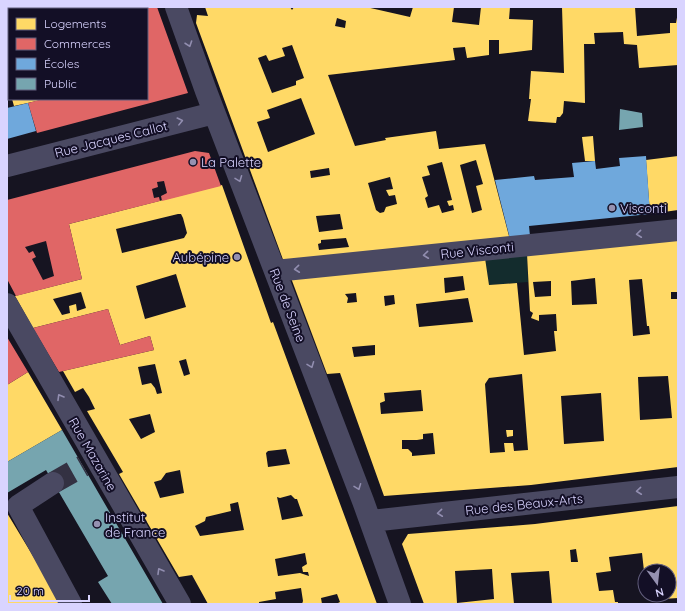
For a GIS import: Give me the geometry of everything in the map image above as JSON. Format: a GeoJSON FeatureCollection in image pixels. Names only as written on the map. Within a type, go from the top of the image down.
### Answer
{"type":"FeatureCollection","features":[{"type":"Feature","properties":{"kind":"street","name":"Rue de Seine"},"geometry":{"type":"LineString","coordinates":[[181,12],[214,113],[371,521],[400,604]]}},
{"type":"Feature","properties":{"kind":"street","name":"Rue Jacques Callot"},"geometry":{"type":"LineString","coordinates":[[7,166],[214,113]]}},
{"type":"Feature","properties":{"kind":"street","name":"Rue Visconti"},"geometry":{"type":"LineString","coordinates":[[275,271],[678,230]]}},
{"type":"Feature","properties":{"kind":"street","name":"Rue Mazarine"},"geometry":{"type":"LineString","coordinates":[[7,304],[89,462],[180,604]]}},
{"type":"Feature","properties":{"kind":"street"},"geometry":{"type":"LineString","coordinates":[[53,483],[18,506],[71,604]]}},
{"type":"Feature","properties":{"kind":"street","name":"Rue des Beaux-Arts"},"geometry":{"type":"LineString","coordinates":[[371,521],[678,487]]}},
{"type":"Feature","properties":{"kind":"green space"},"geometry":{"type":"Polygon","coordinates":[[[527,254],[528,282],[489,285],[485,258],[527,254]]]}},
{"type":"Feature","properties":{"kind":"building: Logements"},"geometry":{"type":"Polygon","coordinates":[[[205,7],[290,7],[292,10],[294,7],[366,7],[410,17],[413,7],[454,7],[452,22],[479,25],[481,7],[510,7],[509,19],[533,20],[532,50],[499,54],[499,40],[489,40],[489,55],[467,58],[465,47],[453,48],[455,60],[328,75],[355,146],[386,140],[385,138],[436,131],[439,149],[485,144],[510,240],[285,265],[196,23],[197,15],[208,16],[205,7]],[[337,18],[335,26],[345,28],[346,21],[337,18]],[[292,45],[282,48],[285,56],[269,61],[266,55],[258,58],[272,93],[296,85],[296,81],[304,78],[292,45]],[[301,98],[267,110],[270,118],[257,122],[268,152],[315,134],[301,98]],[[476,160],[460,165],[472,213],[482,210],[476,186],[483,184],[476,160]],[[442,162],[427,166],[430,175],[422,177],[428,196],[425,198],[428,208],[439,205],[442,213],[454,210],[453,205],[449,206],[447,201],[452,200],[442,162]],[[329,168],[310,171],[311,178],[330,175],[329,168]],[[390,177],[368,183],[376,210],[380,213],[384,212],[386,207],[397,204],[395,195],[389,196],[386,190],[393,189],[390,177]],[[340,214],[316,216],[319,232],[343,229],[340,214]],[[346,238],[321,240],[321,243],[318,244],[319,250],[349,247],[346,238]]]}},
{"type":"Feature","properties":{"kind":"building: Logements"},"geometry":{"type":"Polygon","coordinates":[[[562,7],[635,7],[637,36],[670,33],[670,23],[676,23],[678,12],[678,65],[639,68],[637,45],[624,44],[623,32],[594,33],[595,44],[584,44],[585,103],[564,101],[563,113],[560,117],[557,117],[556,123],[528,121],[531,99],[529,99],[531,71],[564,73],[562,7]]]}},
{"type":"Feature","properties":{"kind":"building: Logements"},"geometry":{"type":"Polygon","coordinates":[[[8,74],[8,88],[7,88],[8,74]]]}},
{"type":"Feature","properties":{"kind":"building: Logements"},"geometry":{"type":"Polygon","coordinates":[[[12,100],[41,100],[14,106],[12,100]]]}},
{"type":"Feature","properties":{"kind":"building: Logements"},"geometry":{"type":"Polygon","coordinates":[[[593,136],[595,161],[585,161],[582,137],[593,136]]]}},
{"type":"Feature","properties":{"kind":"building: Logements"},"geometry":{"type":"Polygon","coordinates":[[[678,156],[678,210],[650,214],[646,160],[678,156]]]}},
{"type":"Feature","properties":{"kind":"building: Logements"},"geometry":{"type":"Polygon","coordinates":[[[222,185],[271,323],[273,322],[377,604],[336,604],[340,602],[337,594],[321,598],[322,604],[302,604],[301,588],[275,592],[276,599],[259,602],[259,604],[208,604],[192,575],[179,577],[119,474],[123,472],[87,411],[95,409],[89,397],[83,388],[75,392],[63,371],[154,350],[150,336],[120,345],[108,309],[33,328],[15,296],[82,279],[69,224],[222,185]],[[181,214],[116,229],[122,253],[184,238],[187,233],[181,214]],[[176,274],[136,286],[145,319],[186,307],[176,274]],[[81,292],[53,299],[62,315],[70,313],[69,306],[76,304],[77,311],[86,308],[81,292]],[[186,359],[179,361],[184,376],[190,374],[186,359]],[[155,364],[138,367],[142,385],[151,383],[157,394],[162,393],[155,364]],[[150,414],[129,419],[141,439],[155,432],[150,414]],[[286,449],[268,451],[266,453],[268,467],[290,464],[286,449]],[[180,470],[166,473],[161,480],[154,482],[160,498],[184,493],[180,470]],[[291,495],[280,498],[277,497],[282,520],[303,516],[297,499],[291,495]],[[238,502],[230,504],[231,511],[206,517],[205,521],[195,526],[200,536],[244,530],[238,502]],[[305,553],[275,559],[278,576],[300,573],[309,576],[308,572],[303,572],[302,567],[307,564],[305,553]]]}},
{"type":"Feature","properties":{"kind":"building: Logements"},"geometry":{"type":"Polygon","coordinates":[[[678,238],[678,292],[671,292],[671,299],[678,299],[678,467],[531,485],[384,496],[340,373],[327,374],[291,278],[485,258],[489,285],[517,283],[524,355],[556,351],[554,331],[557,331],[556,314],[539,315],[539,321],[531,318],[533,313],[530,311],[527,254],[678,238]],[[463,276],[444,278],[445,293],[465,290],[463,276]],[[595,278],[571,281],[572,305],[597,304],[595,278]],[[642,279],[629,280],[633,336],[650,334],[649,326],[647,326],[642,279]],[[551,281],[533,282],[535,297],[551,296],[551,281]],[[356,293],[345,294],[348,298],[347,303],[357,302],[356,293]],[[394,295],[384,296],[385,306],[395,304],[394,295]],[[468,298],[416,304],[419,327],[473,322],[468,298]],[[375,345],[352,347],[354,357],[375,355],[375,345]],[[522,374],[489,378],[485,384],[490,453],[505,452],[504,443],[513,443],[514,451],[528,450],[522,374]],[[668,376],[638,377],[640,420],[672,418],[668,376]],[[421,390],[384,393],[385,401],[380,403],[381,414],[423,411],[421,390]],[[601,393],[561,396],[564,444],[604,441],[601,393]],[[433,433],[423,434],[423,439],[402,440],[402,449],[408,449],[412,453],[412,456],[435,454],[433,433]]]}},
{"type":"Feature","properties":{"kind":"building: Logements"},"geometry":{"type":"Polygon","coordinates":[[[28,372],[62,430],[7,462],[7,385],[28,372]]]}},
{"type":"Feature","properties":{"kind":"building: Logements"},"geometry":{"type":"Polygon","coordinates":[[[506,430],[513,430],[513,436],[507,437],[506,430]]]}},
{"type":"Feature","properties":{"kind":"building: Logements"},"geometry":{"type":"Polygon","coordinates":[[[678,506],[678,598],[677,563],[643,563],[642,553],[609,557],[611,571],[596,573],[599,591],[613,590],[615,602],[618,602],[618,604],[552,604],[549,571],[511,573],[514,604],[424,604],[402,544],[408,534],[535,524],[678,506]],[[576,549],[570,550],[571,562],[578,562],[576,549]],[[492,569],[455,571],[457,603],[494,599],[492,569]]]}},
{"type":"Feature","properties":{"kind":"building: Logements"},"geometry":{"type":"Polygon","coordinates":[[[7,513],[62,604],[7,604],[7,513]]]}},
{"type":"Feature","properties":{"kind":"building: Commerces"},"geometry":{"type":"Polygon","coordinates":[[[7,7],[69,7],[8,8],[7,22],[7,7]]]}},
{"type":"Feature","properties":{"kind":"building: Commerces"},"geometry":{"type":"Polygon","coordinates":[[[69,7],[105,7],[105,8],[69,7]]]}},
{"type":"Feature","properties":{"kind":"building: Commerces"},"geometry":{"type":"Polygon","coordinates":[[[157,7],[188,93],[37,133],[28,103],[39,100],[148,100],[148,8],[136,8],[157,7]]]}},
{"type":"Feature","properties":{"kind":"building: Commerces"},"geometry":{"type":"Polygon","coordinates":[[[195,151],[209,153],[221,186],[162,201],[161,196],[167,193],[164,181],[157,182],[158,187],[152,189],[154,198],[159,197],[160,201],[69,224],[82,279],[16,296],[7,279],[7,200],[195,151]],[[46,241],[25,247],[29,253],[33,251],[36,257],[32,259],[43,280],[54,276],[46,241]]]}},
{"type":"Feature","properties":{"kind":"building: Commerces"},"geometry":{"type":"Polygon","coordinates":[[[108,309],[120,345],[150,336],[154,350],[59,372],[33,328],[108,309]]]}},
{"type":"Feature","properties":{"kind":"building: Commerces"},"geometry":{"type":"Polygon","coordinates":[[[7,337],[28,372],[7,385],[7,337]]]}},
{"type":"Feature","properties":{"kind":"building: Écoles"},"geometry":{"type":"Polygon","coordinates":[[[28,103],[36,131],[7,139],[7,108],[28,103]]]}},
{"type":"Feature","properties":{"kind":"building: Écoles"},"geometry":{"type":"Polygon","coordinates":[[[646,156],[650,214],[529,226],[530,236],[510,239],[495,180],[534,176],[535,180],[574,177],[572,163],[595,161],[596,169],[620,166],[619,158],[646,156]]]}},
{"type":"Feature","properties":{"kind":"building: Public"},"geometry":{"type":"Polygon","coordinates":[[[620,109],[642,113],[643,127],[619,130],[620,109]]]}},
{"type":"Feature","properties":{"kind":"building: Public","name":"Institut de France"},"geometry":{"type":"Polygon","coordinates":[[[62,430],[163,604],[112,604],[98,582],[108,576],[46,470],[7,493],[7,462],[62,430]]]}},
{"type":"Feature","properties":{"kind":"tunnel"},"geometry":{"type":"LineString","coordinates":[[53,483],[83,466]]}},
{"type":"Feature","properties":{"kind":"place","name":"La Palette"},"geometry":{"type":"Point","coordinates":[193,162]}},
{"type":"Feature","properties":{"kind":"place","name":"Visconti"},"geometry":{"type":"Point","coordinates":[612,208]}},
{"type":"Feature","properties":{"kind":"place","name":"Aubépine"},"geometry":{"type":"Point","coordinates":[237,257]}},
{"type":"Feature","properties":{"kind":"place","name":"Institut de France"},"geometry":{"type":"Point","coordinates":[97,524]}}]}
